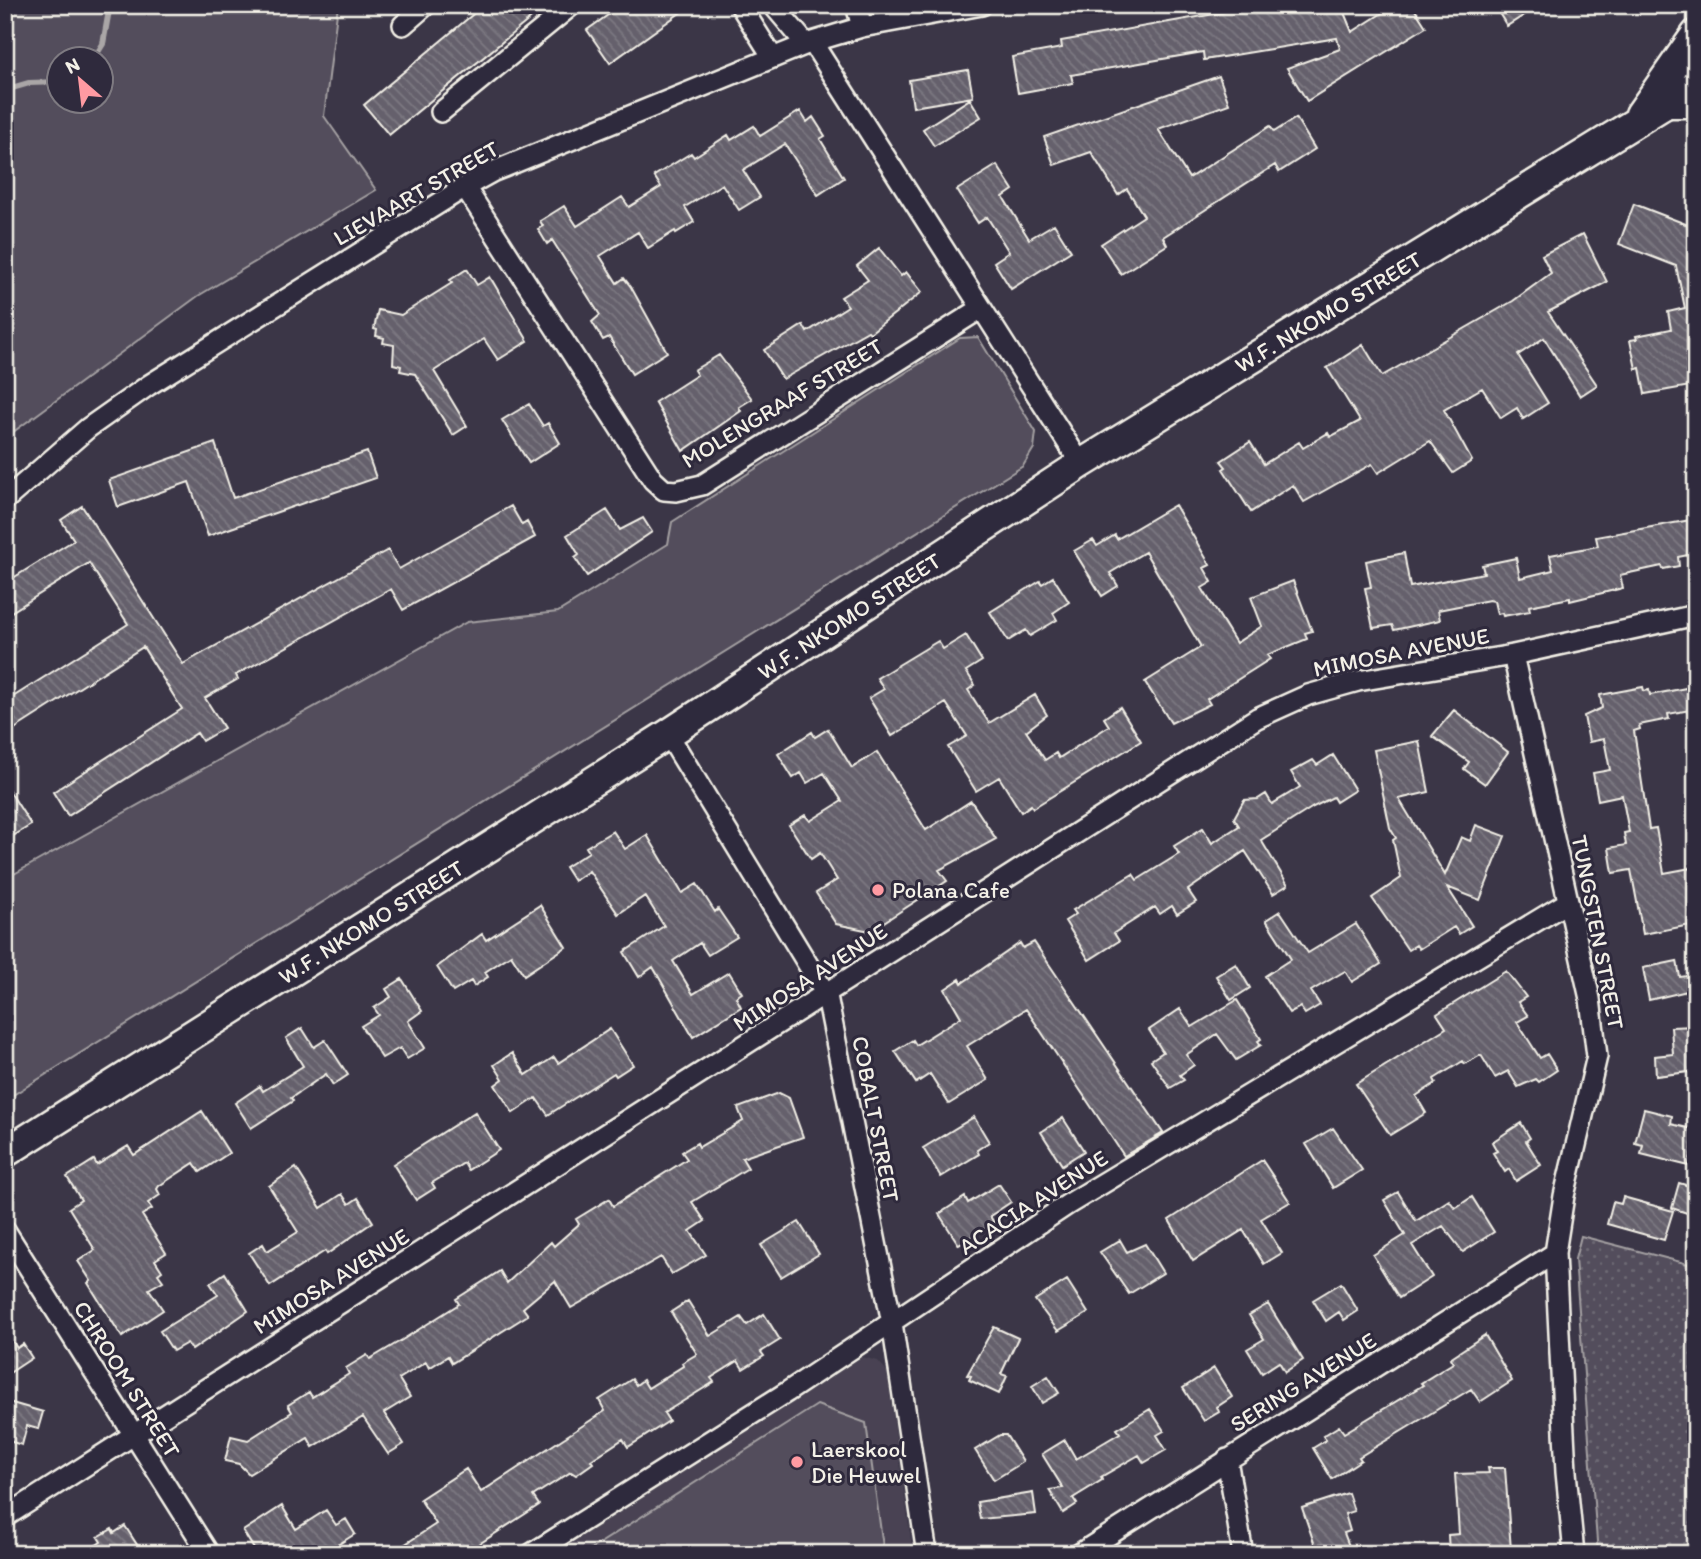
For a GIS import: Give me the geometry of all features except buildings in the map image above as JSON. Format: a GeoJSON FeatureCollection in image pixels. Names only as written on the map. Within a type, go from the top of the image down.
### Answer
{"type":"FeatureCollection","features":[{"type":"Feature","properties":{"kind":"main road"},"geometry":{"type":"LineString","coordinates":[[1632,125],[1696,34]]}},
{"type":"Feature","properties":{"kind":"main road","name":"W.F. NKOMO STREET"},"geometry":{"type":"LineString","coordinates":[[5,1153],[668,734],[1081,464],[1632,125],[1687,95]]}},
{"type":"Feature","properties":{"kind":"street"},"geometry":{"type":"LineString","coordinates":[[402,24],[426,5]]}},
{"type":"Feature","properties":{"kind":"street"},"geometry":{"type":"LineString","coordinates":[[441,112],[572,5]]}},
{"type":"Feature","properties":{"kind":"street"},"geometry":{"type":"LineString","coordinates":[[740,5],[772,56]]}},
{"type":"Feature","properties":{"kind":"street"},"geometry":{"type":"LineString","coordinates":[[773,5],[809,43],[1081,464]]}},
{"type":"Feature","properties":{"kind":"street"},"geometry":{"type":"LineString","coordinates":[[856,5],[862,27]]}},
{"type":"Feature","properties":{"kind":"street","name":"LIEVAART STREET"},"geometry":{"type":"LineString","coordinates":[[5,500],[88,428],[149,385],[492,172],[772,56],[862,27],[881,14],[982,5]]}},
{"type":"Feature","properties":{"kind":"street","name":"MOLENGRAAF STREET"},"geometry":{"type":"LineString","coordinates":[[466,187],[653,480],[664,490],[676,491],[702,485],[980,309]]}},
{"type":"Feature","properties":{"kind":"street","name":"MIMOSA AVENUE"},"geometry":{"type":"LineString","coordinates":[[5,1517],[827,996],[1257,718],[1308,695],[1358,681],[1514,655],[1696,615]]}},
{"type":"Feature","properties":{"kind":"street","name":"TUNGSTEN STREET"},"geometry":{"type":"LineString","coordinates":[[1514,655],[1590,999],[1597,1056],[1564,1196],[1555,1253],[1566,1472],[1574,1554]]}},
{"type":"Feature","properties":{"kind":"street","name":"COBALT STREET"},"geometry":{"type":"LineString","coordinates":[[668,734],[827,996],[892,1323],[927,1554]]}},
{"type":"Feature","properties":{"kind":"street","name":"ACACIA AVENUE"},"geometry":{"type":"LineString","coordinates":[[531,1554],[892,1323],[1067,1205],[1568,902]]}},
{"type":"Feature","properties":{"kind":"street","name":"CHROOM STREET"},"geometry":{"type":"LineString","coordinates":[[5,1230],[209,1554]]}},
{"type":"Feature","properties":{"kind":"street","name":"SERING AVENUE"},"geometry":{"type":"LineString","coordinates":[[1079,1554],[1555,1253]]}},
{"type":"Feature","properties":{"kind":"street"},"geometry":{"type":"LineString","coordinates":[[1227,1459],[1242,1554]]}},
{"type":"Feature","properties":{"kind":"shaded area"},"geometry":{"type":"Polygon","coordinates":[[[5,5],[338,5],[324,116],[376,190],[198,296],[5,438],[5,5]]]}},
{"type":"Feature","properties":{"kind":"shaded area"},"geometry":{"type":"Polygon","coordinates":[[[978,337],[1036,432],[1034,448],[1023,466],[5,1100],[5,879],[467,622],[558,612],[668,544],[672,522],[960,338],[978,337]]]}},
{"type":"Feature","properties":{"kind":"shaded area"},"geometry":{"type":"Polygon","coordinates":[[[1581,1236],[1696,1266],[1696,1554],[1598,1554],[1575,1259],[1581,1236]]]}},
{"type":"Feature","properties":{"kind":"shaded area","name":"Laerskool Die Heuwel"},"geometry":{"type":"Polygon","coordinates":[[[862,1357],[878,1361],[887,1371],[913,1554],[550,1554],[862,1357]]]}},
{"type":"Feature","properties":{"kind":"shaded area","name":"Laerskool Die Heuwel"},"geometry":{"type":"Polygon","coordinates":[[[817,1405],[866,1423],[884,1554],[583,1554],[817,1405]]]}},
{"type":"Feature","properties":{"kind":"waterway"},"geometry":{"type":"LineString","coordinates":[[102,46],[110,5]]}},
{"type":"Feature","properties":{"kind":"waterway"},"geometry":{"type":"LineString","coordinates":[[5,90],[29,83],[46,82]]}},
{"type":"Feature","properties":{"kind":"place","name":"Polana Cafe"},"geometry":{"type":"Point","coordinates":[878,890]}},
{"type":"Feature","properties":{"kind":"place","name":"Laerskool Die Heuwel"},"geometry":{"type":"Point","coordinates":[797,1462]}}]}
